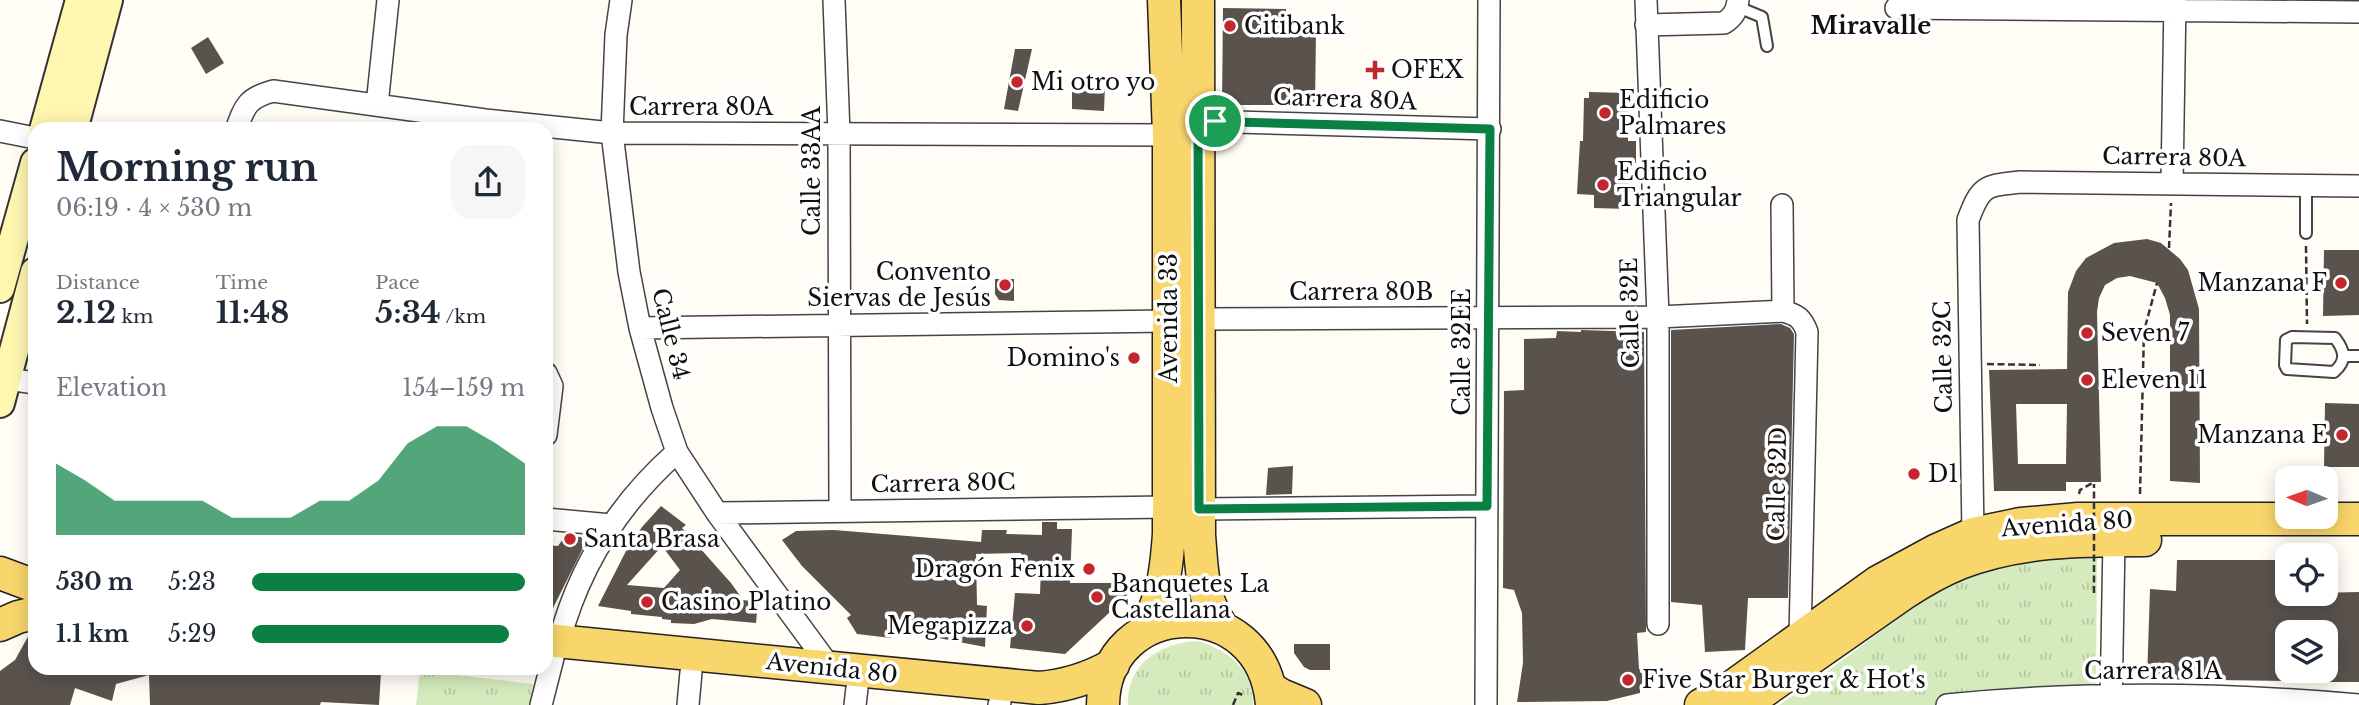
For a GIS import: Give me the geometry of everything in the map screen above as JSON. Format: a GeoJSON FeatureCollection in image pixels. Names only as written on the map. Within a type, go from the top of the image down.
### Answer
{"type":"FeatureCollection","features":[{"type":"Feature","properties":{"kind":"main road","name":"Avenida 33"},"geometry":{"type":"LineString","coordinates":[[1164,0],[1169,135],[1183,320],[1184,508],[1203,589],[1210,610],[1222,627]]}},
{"type":"Feature","properties":{"kind":"main road","name":"Avenida 33"},"geometry":{"type":"LineString","coordinates":[[1183,320],[1198,121],[1198,0]]}},
{"type":"Feature","properties":{"kind":"main road","name":"Avenida 33"},"geometry":{"type":"LineString","coordinates":[[1145,631],[1158,606],[1184,508]]}},
{"type":"Feature","properties":{"kind":"main road","name":"Avenida 80"},"geometry":{"type":"LineString","coordinates":[[1701,705],[1725,692],[1878,582],[1973,534],[2021,524],[2078,519],[2359,519]]}},
{"type":"Feature","properties":{"kind":"main road","name":"Avenida 80"},"geometry":{"type":"LineString","coordinates":[[1744,705],[1903,594],[1958,563],[1984,555],[2030,546],[2114,540],[2359,541]]}},
{"type":"Feature","properties":{"kind":"main road"},"geometry":{"type":"LineString","coordinates":[[0,573],[28,583]]}},
{"type":"Feature","properties":{"kind":"main road"},"geometry":{"type":"LineString","coordinates":[[0,625],[28,615]]}},
{"type":"Feature","properties":{"kind":"main road"},"geometry":{"type":"LineString","coordinates":[[1103,705],[1107,678],[1129,644],[1145,631],[1164,623],[1183,620],[1202,621],[1222,627],[1239,638],[1253,652],[1264,669],[1265,698],[1281,695],[1305,705]]}},
{"type":"Feature","properties":{"kind":"main road","name":"Avenida 80"},"geometry":{"type":"LineString","coordinates":[[553,649],[830,667],[1039,688],[1077,681],[1096,675],[1113,665]]}},
{"type":"Feature","properties":{"kind":"main road","name":"Avenida 80"},"geometry":{"type":"LineString","coordinates":[[553,649],[856,696],[1009,704]]}},
{"type":"Feature","properties":{"kind":"street"},"geometry":{"type":"LineString","coordinates":[[46,122],[80,0]]}},
{"type":"Feature","properties":{"kind":"street"},"geometry":{"type":"LineString","coordinates":[[75,122],[108,0]]}},
{"type":"Feature","properties":{"kind":"street"},"geometry":{"type":"LineString","coordinates":[[377,105],[388,0]]}},
{"type":"Feature","properties":{"kind":"street","name":"Calle 34"},"geometry":{"type":"LineString","coordinates":[[621,0],[616,34],[612,132],[625,249],[640,328],[677,452]]}},
{"type":"Feature","properties":{"kind":"street","name":"Calle 33AA"},"geometry":{"type":"LineString","coordinates":[[834,0],[839,134],[840,510]]}},
{"type":"Feature","properties":{"kind":"street","name":"Calle 32EE"},"geometry":{"type":"LineString","coordinates":[[1486,705],[1489,0]]}},
{"type":"Feature","properties":{"kind":"street","name":"Calle 32E"},"geometry":{"type":"LineString","coordinates":[[1646,0],[1658,317],[1658,624]]}},
{"type":"Feature","properties":{"kind":"street"},"geometry":{"type":"LineString","coordinates":[[1646,25],[1724,23],[1732,18],[1738,4]]}},
{"type":"Feature","properties":{"kind":"street"},"geometry":{"type":"LineString","coordinates":[[2172,182],[2175,5]]}},
{"type":"Feature","properties":{"kind":"street"},"geometry":{"type":"LineString","coordinates":[[1896,8],[2175,5],[2359,12]]}},
{"type":"Feature","properties":{"kind":"street","name":"Carrera 80A"},"geometry":{"type":"LineString","coordinates":[[240,120],[255,97],[273,91],[377,105],[468,122]]}},
{"type":"Feature","properties":{"kind":"street","name":"Carrera 80A"},"geometry":{"type":"LineString","coordinates":[[1198,121],[1490,129]]}},
{"type":"Feature","properties":{"kind":"street","name":"Carrera 80A"},"geometry":{"type":"LineString","coordinates":[[553,129],[612,132],[1169,135]]}},
{"type":"Feature","properties":{"kind":"street"},"geometry":{"type":"LineString","coordinates":[[0,131],[28,137]]}},
{"type":"Feature","properties":{"kind":"street","name":"Carrera 80A"},"geometry":{"type":"LineString","coordinates":[[1989,186],[2020,182],[2359,186]]}},
{"type":"Feature","properties":{"kind":"street","name":"Calle 32C"},"geometry":{"type":"LineString","coordinates":[[1973,534],[1968,220],[1975,200],[1989,186]]}},
{"type":"Feature","properties":{"kind":"street"},"geometry":{"type":"LineString","coordinates":[[0,288],[28,188]]}},
{"type":"Feature","properties":{"kind":"street"},"geometry":{"type":"LineString","coordinates":[[1782,205],[1783,311]]}},
{"type":"Feature","properties":{"kind":"street"},"geometry":{"type":"LineString","coordinates":[[28,296],[2,387],[28,384]]}},
{"type":"Feature","properties":{"kind":"street","name":"Carrera 80B"},"geometry":{"type":"LineString","coordinates":[[640,328],[839,323],[1658,317],[1783,311]]}},
{"type":"Feature","properties":{"kind":"street","name":"Calle 32D"},"geometry":{"type":"LineString","coordinates":[[1783,311],[1797,315],[1803,321],[1807,332],[1800,637]]}},
{"type":"Feature","properties":{"kind":"street"},"geometry":{"type":"LineString","coordinates":[[553,644],[591,556],[641,486],[677,452],[830,667]]}},
{"type":"Feature","properties":{"kind":"street","name":"Carrera 80C"},"geometry":{"type":"LineString","coordinates":[[718,513],[1487,506]]}},
{"type":"Feature","properties":{"kind":"street"},"geometry":{"type":"LineString","coordinates":[[553,520],[611,525]]}},
{"type":"Feature","properties":{"kind":"street"},"geometry":{"type":"LineString","coordinates":[[2111,700],[2114,540]]}},
{"type":"Feature","properties":{"kind":"street"},"geometry":{"type":"LineString","coordinates":[[688,705],[691,671]]}},
{"type":"Feature","properties":{"kind":"street"},"geometry":{"type":"LineString","coordinates":[[541,705],[546,675]]}},
{"type":"Feature","properties":{"kind":"street","name":"Carrera 81A"},"geometry":{"type":"LineString","coordinates":[[1947,705],[2111,700],[2274,701],[2359,705]]}},
{"type":"Feature","properties":{"kind":"lane"},"geometry":{"type":"LineString","coordinates":[[1738,4],[1762,17],[1767,47]]}},
{"type":"Feature","properties":{"kind":"lane"},"geometry":{"type":"LineString","coordinates":[[2306,185],[2306,233]]}},
{"type":"Feature","properties":{"kind":"lane"},"geometry":{"type":"LineString","coordinates":[[2292,337],[2335,338],[2344,356],[2341,366],[2333,372],[2287,369],[2286,340],[2292,337]]}},
{"type":"Feature","properties":{"kind":"lane"},"geometry":{"type":"LineString","coordinates":[[2344,356],[2359,356]]}},
{"type":"Feature","properties":{"kind":"path"},"geometry":{"type":"LineString","coordinates":[[2169,248],[2172,182]]}},
{"type":"Feature","properties":{"kind":"path"},"geometry":{"type":"LineString","coordinates":[[2306,233],[2306,337]]}},
{"type":"Feature","properties":{"kind":"path"},"geometry":{"type":"LineString","coordinates":[[2140,504],[2144,331],[2157,283]]}},
{"type":"Feature","properties":{"kind":"path"},"geometry":{"type":"LineString","coordinates":[[1976,363],[2040,365]]}},
{"type":"Feature","properties":{"kind":"path"},"geometry":{"type":"LineString","coordinates":[[2079,497],[2080,490],[2094,482],[2094,593]]}},
{"type":"Feature","properties":{"kind":"path"},"geometry":{"type":"LineString","coordinates":[[1233,705],[1237,692],[1265,698]]}},
{"type":"Feature","properties":{"kind":"green space"},"geometry":{"type":"Polygon","coordinates":[[[2097,556],[2096,686],[1940,702],[1936,705],[1779,705],[1888,626],[1956,582],[2025,562],[2097,556]]]}},
{"type":"Feature","properties":{"kind":"green space"},"geometry":{"type":"Polygon","coordinates":[[[1197,641],[1229,656],[1244,671],[1252,692],[1253,705],[1128,705],[1133,678],[1148,658],[1171,646],[1197,641]]]}},
{"type":"Feature","properties":{"kind":"green space"},"geometry":{"type":"Polygon","coordinates":[[[420,675],[455,675],[533,684],[530,705],[416,705],[420,675]]]}},
{"type":"Feature","properties":{"kind":"building"},"geometry":{"type":"Polygon","coordinates":[[[1223,8],[1286,9],[1286,32],[1316,32],[1315,105],[1222,105],[1223,8]]]}},
{"type":"Feature","properties":{"kind":"building"},"geometry":{"type":"Polygon","coordinates":[[[208,37],[224,63],[206,74],[191,48],[208,37]]]}},
{"type":"Feature","properties":{"kind":"building","name":"Mi otro yo"},"geometry":{"type":"Polygon","coordinates":[[[1015,49],[1032,49],[1018,111],[1004,109],[1015,49]]]}},
{"type":"Feature","properties":{"kind":"building"},"geometry":{"type":"Polygon","coordinates":[[[1072,85],[1105,85],[1104,111],[1072,109],[1072,85]]]}},
{"type":"Feature","properties":{"kind":"building"},"geometry":{"type":"Polygon","coordinates":[[[1589,92],[1628,93],[1628,141],[1636,141],[1636,163],[1629,163],[1628,209],[1594,208],[1594,195],[1577,194],[1580,141],[1583,141],[1584,98],[1589,98],[1589,92]]]}},
{"type":"Feature","properties":{"kind":"building"},"geometry":{"type":"Polygon","coordinates":[[[2147,239],[2161,243],[2180,259],[2188,270],[2199,309],[2200,483],[2170,481],[2170,315],[2157,283],[2130,276],[2117,278],[2105,285],[2097,312],[2101,482],[2066,482],[2066,491],[1994,491],[1989,370],[2067,369],[2068,292],[2076,271],[2086,258],[2114,243],[2147,239]],[[2016,404],[2018,464],[2066,464],[2067,404],[2016,404]]]}},
{"type":"Feature","properties":{"kind":"building","name":"Manzana F"},"geometry":{"type":"Polygon","coordinates":[[[2324,250],[2359,250],[2359,315],[2323,316],[2324,250]]]}},
{"type":"Feature","properties":{"kind":"building","name":"Convento Siervas de Jesús"},"geometry":{"type":"Polygon","coordinates":[[[995,279],[1014,279],[1014,301],[999,300],[995,294],[995,279]]]}},
{"type":"Feature","properties":{"kind":"building"},"geometry":{"type":"Polygon","coordinates":[[[1781,324],[1790,328],[1794,334],[1788,598],[1748,598],[1745,650],[1705,652],[1702,605],[1671,602],[1671,330],[1781,324]]]}},
{"type":"Feature","properties":{"kind":"building"},"geometry":{"type":"Polygon","coordinates":[[[1557,331],[1644,332],[1646,632],[1637,633],[1639,669],[1643,669],[1643,690],[1607,701],[1517,702],[1523,663],[1522,613],[1514,590],[1503,588],[1504,391],[1524,390],[1524,339],[1556,338],[1557,331]]]}},
{"type":"Feature","properties":{"kind":"building","name":"Manzana E"},"geometry":{"type":"Polygon","coordinates":[[[2325,403],[2359,404],[2359,467],[2324,466],[2325,403]]]}},
{"type":"Feature","properties":{"kind":"building"},"geometry":{"type":"Polygon","coordinates":[[[1293,466],[1292,494],[1266,495],[1268,468],[1293,466]]]}},
{"type":"Feature","properties":{"kind":"building"},"geometry":{"type":"Polygon","coordinates":[[[661,506],[686,525],[682,528],[743,600],[758,602],[756,623],[712,619],[694,624],[671,623],[671,620],[662,617],[631,614],[631,611],[598,606],[626,551],[642,527],[661,506]],[[662,546],[627,585],[664,588],[680,570],[662,546]]]}},
{"type":"Feature","properties":{"kind":"building"},"geometry":{"type":"Polygon","coordinates":[[[1042,522],[1057,522],[1057,529],[1072,529],[1070,583],[1127,583],[1127,600],[1122,600],[1114,608],[1114,612],[1110,612],[1065,654],[1010,648],[1015,593],[1040,594],[1041,568],[1020,567],[1021,553],[976,554],[977,605],[987,606],[985,647],[928,636],[892,633],[891,638],[857,634],[847,618],[851,615],[802,566],[782,540],[796,531],[834,530],[981,542],[982,530],[1042,535],[1042,522]]]}},
{"type":"Feature","properties":{"kind":"building"},"geometry":{"type":"Polygon","coordinates":[[[565,536],[581,537],[585,544],[553,608],[553,546],[558,546],[565,536]]]}},
{"type":"Feature","properties":{"kind":"building"},"geometry":{"type":"Polygon","coordinates":[[[2177,560],[2275,560],[2275,606],[2338,606],[2338,593],[2359,592],[2359,682],[2338,682],[2338,620],[2275,620],[2275,681],[2147,679],[2150,589],[2176,591],[2177,560]]]}},
{"type":"Feature","properties":{"kind":"building"},"geometry":{"type":"Polygon","coordinates":[[[28,637],[28,675],[149,675],[116,684],[112,701],[75,688],[70,705],[0,705],[0,671],[15,660],[28,637]]]}},
{"type":"Feature","properties":{"kind":"building"},"geometry":{"type":"Polygon","coordinates":[[[1294,644],[1330,644],[1330,670],[1310,670],[1304,667],[1294,653],[1294,644]]]}},
{"type":"Feature","properties":{"kind":"building"},"geometry":{"type":"Polygon","coordinates":[[[149,675],[381,675],[379,705],[321,702],[320,705],[150,705],[149,675]]]}},
{"type":"Feature","properties":{"kind":"place","name":"Citibank"},"geometry":{"type":"Point","coordinates":[1230,26]}},
{"type":"Feature","properties":{"kind":"place","name":"OFEX"},"geometry":{"type":"Point","coordinates":[1375,70]}},
{"type":"Feature","properties":{"kind":"place","name":"Mi otro yo"},"geometry":{"type":"Point","coordinates":[1017,82]}},
{"type":"Feature","properties":{"kind":"place","name":"Edificio Palmares"},"geometry":{"type":"Point","coordinates":[1605,113]}},
{"type":"Feature","properties":{"kind":"place","name":"Edificio Triangular"},"geometry":{"type":"Point","coordinates":[1603,185]}},
{"type":"Feature","properties":{"kind":"place","name":"Manzana F"},"geometry":{"type":"Point","coordinates":[2341,283]}},
{"type":"Feature","properties":{"kind":"place","name":"Convento Siervas de Jesús"},"geometry":{"type":"Point","coordinates":[1005,285]}},
{"type":"Feature","properties":{"kind":"place","name":"Seven 7"},"geometry":{"type":"Point","coordinates":[2087,333]}},
{"type":"Feature","properties":{"kind":"place","name":"Domino's"},"geometry":{"type":"Point","coordinates":[1134,358]}},
{"type":"Feature","properties":{"kind":"place","name":"Eleven 11"},"geometry":{"type":"Point","coordinates":[2087,380]}},
{"type":"Feature","properties":{"kind":"place","name":"Manzana E"},"geometry":{"type":"Point","coordinates":[2342,435]}},
{"type":"Feature","properties":{"kind":"place","name":"D1"},"geometry":{"type":"Point","coordinates":[1914,474]}},
{"type":"Feature","properties":{"kind":"place","name":"Santa Brasa"},"geometry":{"type":"Point","coordinates":[570,539]}},
{"type":"Feature","properties":{"kind":"place","name":"Dragón Fenix"},"geometry":{"type":"Point","coordinates":[1089,569]}},
{"type":"Feature","properties":{"kind":"place","name":"Banquetes La Castellana"},"geometry":{"type":"Point","coordinates":[1097,597]}},
{"type":"Feature","properties":{"kind":"place","name":"Casino Platino"},"geometry":{"type":"Point","coordinates":[647,602]}},
{"type":"Feature","properties":{"kind":"place","name":"Megapizza"},"geometry":{"type":"Point","coordinates":[1027,626]}},
{"type":"Feature","properties":{"kind":"place","name":"Five Star Burger & Hot's"},"geometry":{"type":"Point","coordinates":[1628,680]}},
{"type":"Feature","properties":{"kind":"district","name":"Miravalle"},"geometry":{"type":"Point","coordinates":[1871,26]}},
{"type":"Feature","properties":{"kind":"route"},"geometry":{"type":"LineString","coordinates":[[1198,121],[1215,121],[1490,129],[1487,506],[1199,509],[1198,121]]}}]}
